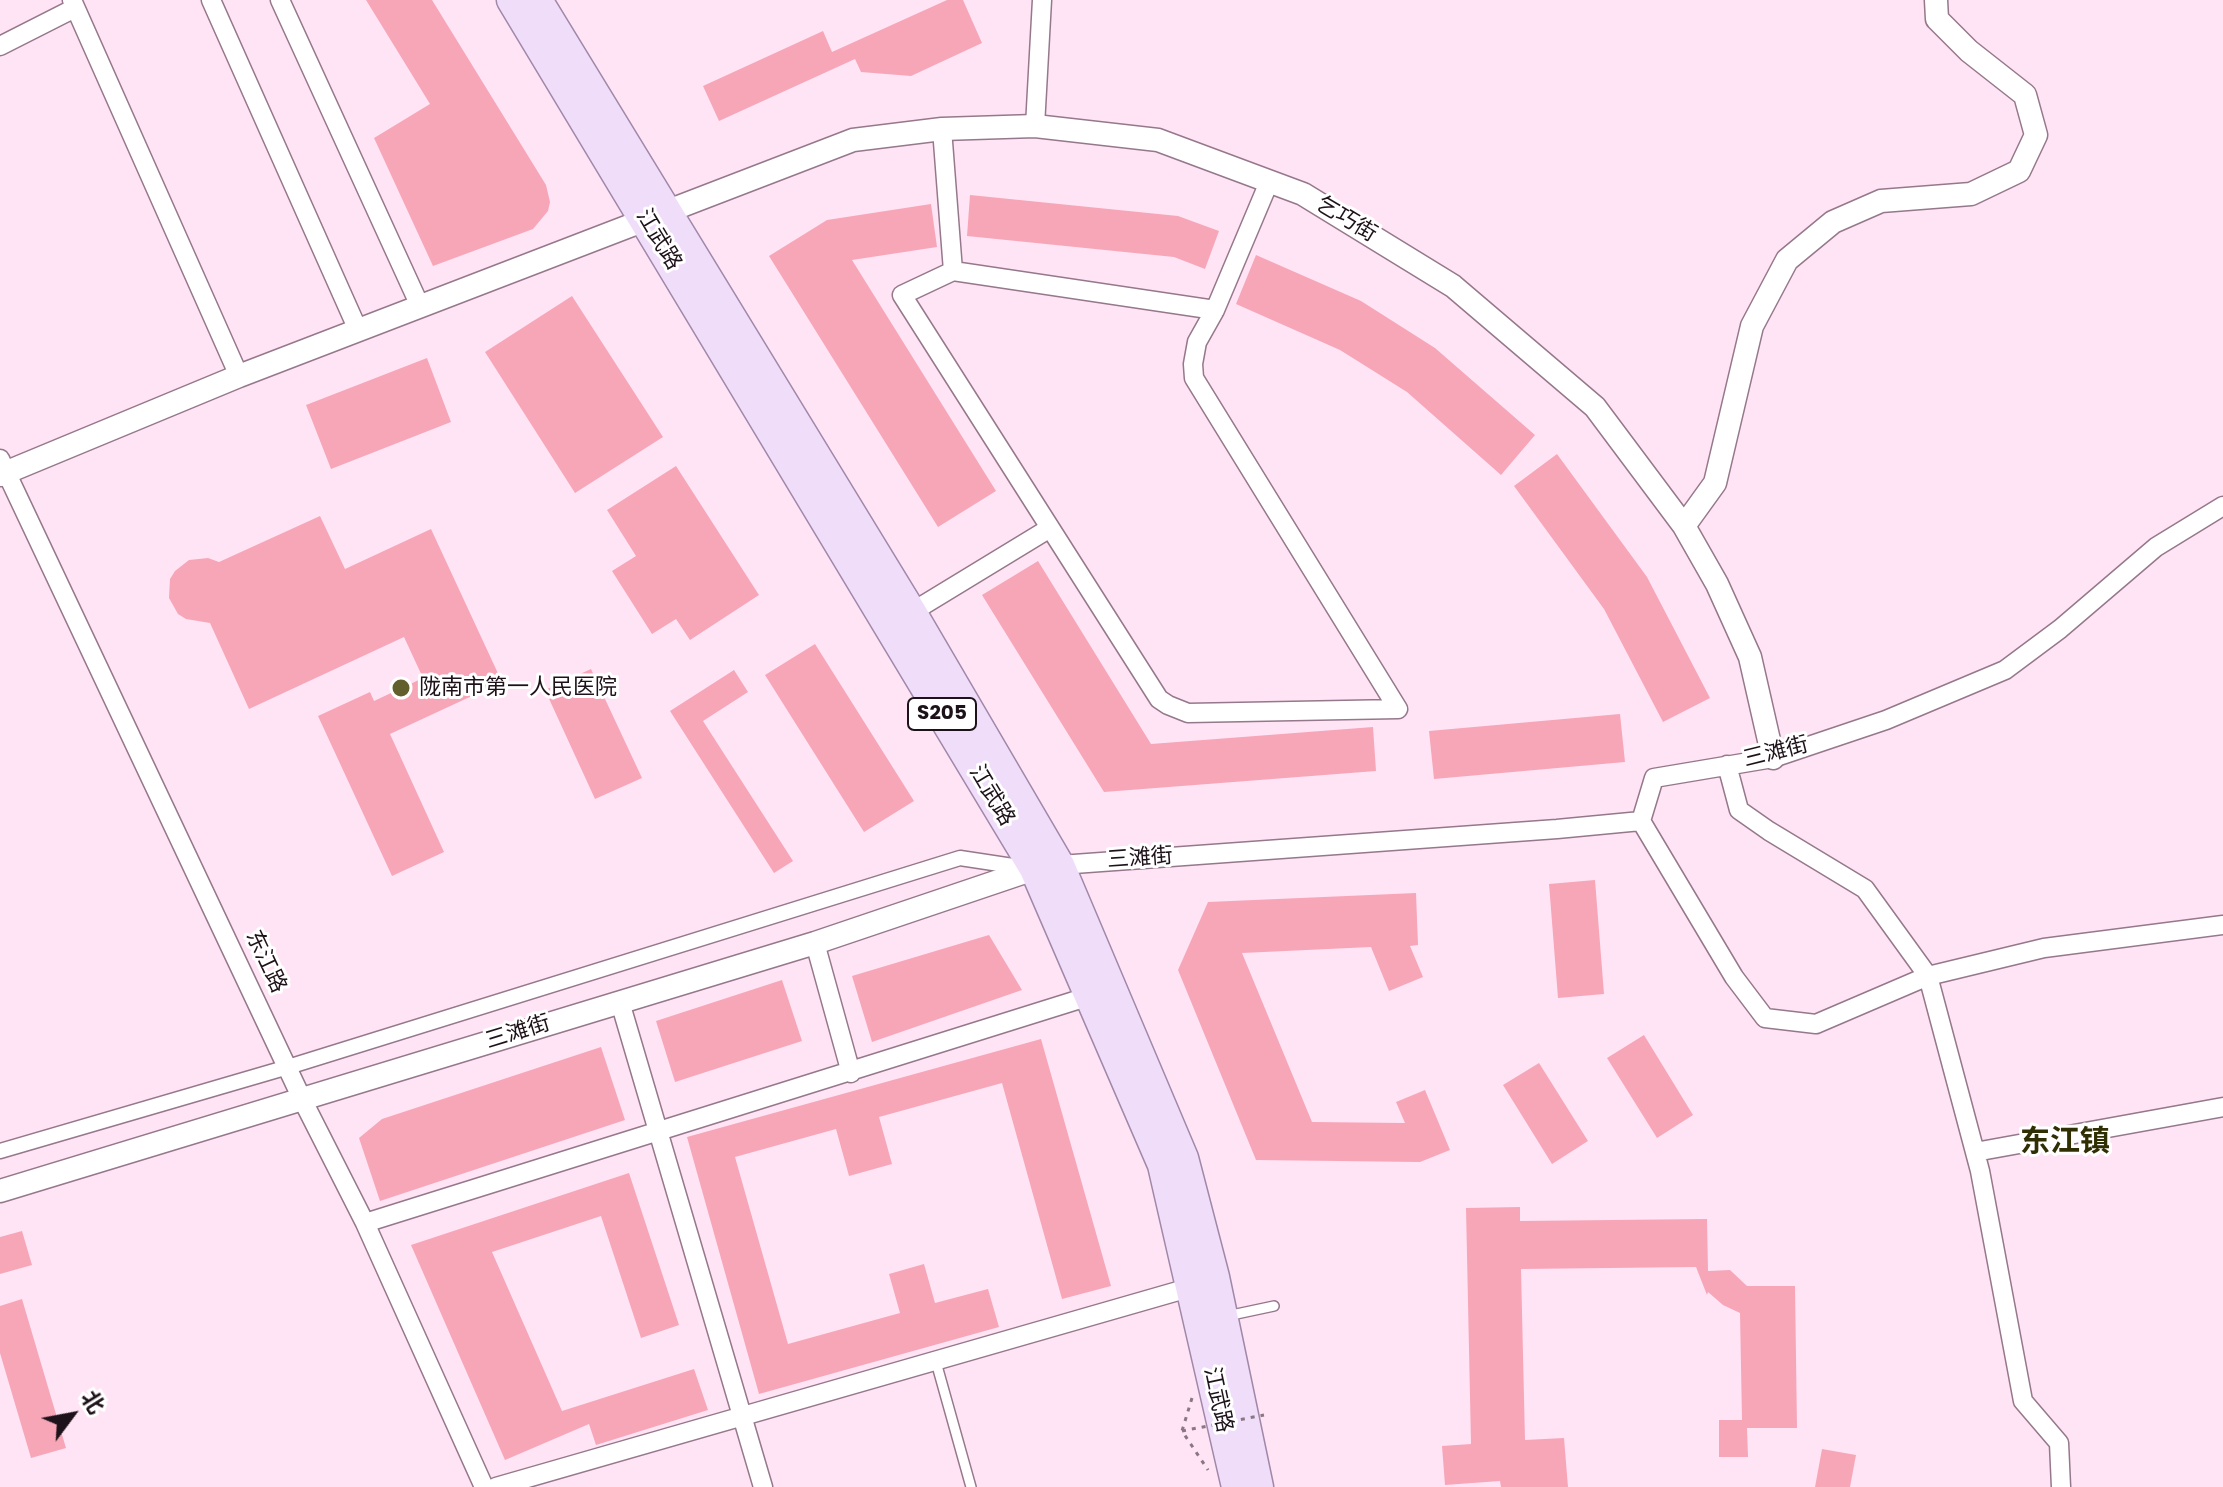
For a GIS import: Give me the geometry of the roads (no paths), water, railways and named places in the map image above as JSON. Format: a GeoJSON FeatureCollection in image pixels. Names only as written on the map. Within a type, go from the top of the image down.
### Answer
{"type":"FeatureCollection","features":[{"type":"Feature","properties":{"kind":"main road","name":"江武路"},"geometry":{"type":"LineString","coordinates":[[511,0],[656,215],[912,612],[1047,867],[1184,1158],[1224,1317],[1259,1487]]}},
{"type":"Feature","properties":{"kind":"main road","name":"江武路"},"geometry":{"type":"LineString","coordinates":[[538,0],[656,215],[1047,867],[1090,996],[1162,1165],[1236,1487]]}},
{"type":"Feature","properties":{"kind":"street"},"geometry":{"type":"LineString","coordinates":[[211,0],[358,330]]}},
{"type":"Feature","properties":{"kind":"street"},"geometry":{"type":"LineString","coordinates":[[280,0],[420,306]]}},
{"type":"Feature","properties":{"kind":"street"},"geometry":{"type":"LineString","coordinates":[[1035,126],[1042,0]]}},
{"type":"Feature","properties":{"kind":"street"},"geometry":{"type":"LineString","coordinates":[[1684,526],[1715,483],[1752,326],[1787,260],[1833,222],[1881,201],[1971,194],[2019,171],[2036,135],[2025,95],[1969,51],[1937,19],[1936,0]]}},
{"type":"Feature","properties":{"kind":"street"},"geometry":{"type":"LineString","coordinates":[[0,46],[74,4],[239,376]]}},
{"type":"Feature","properties":{"kind":"street","name":"乞巧街"},"geometry":{"type":"LineString","coordinates":[[2,469],[853,140],[942,129],[1035,126],[1158,140],[1303,194],[1453,286],[1595,407],[1684,526],[1717,584],[1750,657],[1773,758]]}},
{"type":"Feature","properties":{"kind":"street"},"geometry":{"type":"LineString","coordinates":[[942,129],[953,271]]}},
{"type":"Feature","properties":{"kind":"street"},"geometry":{"type":"LineString","coordinates":[[1215,310],[953,271],[902,295],[1153,690],[1168,705],[1188,713],[1398,709],[1194,378],[1197,342],[1215,310],[1269,182]]}},
{"type":"Feature","properties":{"kind":"street","name":"东江路"},"geometry":{"type":"LineString","coordinates":[[2,469],[302,1099],[365,1223],[484,1487]]}},
{"type":"Feature","properties":{"kind":"street","name":"三滩街"},"geometry":{"type":"LineString","coordinates":[[0,1191],[815,943],[1047,867],[1641,821],[1654,778],[1773,758],[1886,720],[2005,670],[2060,629],[2156,547],[2223,506]]}},
{"type":"Feature","properties":{"kind":"street"},"geometry":{"type":"LineString","coordinates":[[912,612],[1050,528]]}},
{"type":"Feature","properties":{"kind":"street"},"geometry":{"type":"LineString","coordinates":[[1727,765],[1739,810],[1865,889],[1928,976],[1975,1152],[2023,1401],[2059,1443],[2061,1487]]}},
{"type":"Feature","properties":{"kind":"street"},"geometry":{"type":"LineString","coordinates":[[1641,821],[1734,977],[1765,1018],[1816,1024],[1928,976],[2044,948],[2223,925]]}},
{"type":"Feature","properties":{"kind":"street"},"geometry":{"type":"LineString","coordinates":[[0,1151],[288,1067],[960,858],[1047,867]]}},
{"type":"Feature","properties":{"kind":"street"},"geometry":{"type":"LineString","coordinates":[[815,943],[851,1073]]}},
{"type":"Feature","properties":{"kind":"street"},"geometry":{"type":"LineString","coordinates":[[365,1223],[1090,996]]}},
{"type":"Feature","properties":{"kind":"street"},"geometry":{"type":"LineString","coordinates":[[620,1002],[763,1487]]}},
{"type":"Feature","properties":{"kind":"street"},"geometry":{"type":"LineString","coordinates":[[1975,1152],[2223,1107]]}},
{"type":"Feature","properties":{"kind":"street"},"geometry":{"type":"LineString","coordinates":[[496,1487],[1192,1287]]}},
{"type":"Feature","properties":{"kind":"lane"},"geometry":{"type":"LineString","coordinates":[[1224,1317],[1274,1306]]}},
{"type":"Feature","properties":{"kind":"lane"},"geometry":{"type":"LineString","coordinates":[[936,1362],[971,1487]]}},
{"type":"Feature","properties":{"kind":"place","name":"陇南市第一人民医院"},"geometry":{"type":"Point","coordinates":[401,688]}},
{"type":"Feature","properties":{"kind":"district","name":"东江镇"},"geometry":{"type":"Point","coordinates":[2065,1143]}}]}
